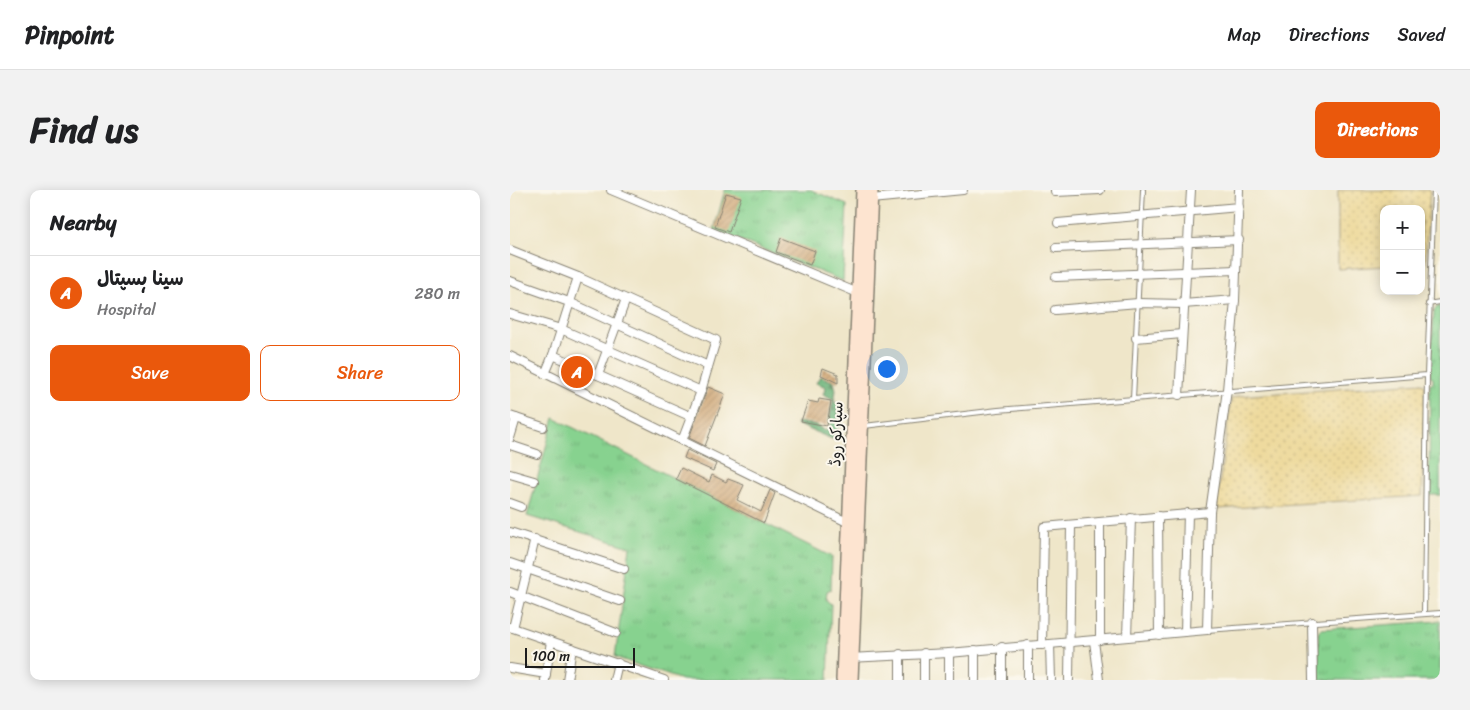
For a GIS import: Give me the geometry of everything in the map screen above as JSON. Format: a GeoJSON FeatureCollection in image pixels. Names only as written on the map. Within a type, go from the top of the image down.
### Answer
{"type":"FeatureCollection","features":[{"type":"Feature","properties":{"kind":"street"},"geometry":{"type":"LineString","coordinates":[[610,190],[858,293]]}},
{"type":"Feature","properties":{"kind":"street","name":"سپارکو روڈ"},"geometry":{"type":"LineString","coordinates":[[852,680],[847,658],[849,523],[858,427],[858,293],[862,190]]}},
{"type":"Feature","properties":{"kind":"street"},"geometry":{"type":"LineString","coordinates":[[872,194],[964,190]]}},
{"type":"Feature","properties":{"kind":"street"},"geometry":{"type":"LineString","coordinates":[[1054,190],[1100,190]]}},
{"type":"Feature","properties":{"kind":"street"},"geometry":{"type":"LineString","coordinates":[[1179,395],[1191,190]]}},
{"type":"Feature","properties":{"kind":"street"},"geometry":{"type":"LineString","coordinates":[[847,658],[949,653],[1206,630],[1210,512],[1227,390],[1239,240],[1239,190]]}},
{"type":"Feature","properties":{"kind":"street","name":"سپارکو روڈ"},"geometry":{"type":"LineString","coordinates":[[842,680],[847,658],[872,194]]}},
{"type":"Feature","properties":{"kind":"street"},"geometry":{"type":"LineString","coordinates":[[1058,224],[1239,207]]}},
{"type":"Feature","properties":{"kind":"street"},"geometry":{"type":"LineString","coordinates":[[1056,248],[1239,240]]}},
{"type":"Feature","properties":{"kind":"street"},"geometry":{"type":"LineString","coordinates":[[510,250],[578,277],[716,340],[701,391],[682,441]]}},
{"type":"Feature","properties":{"kind":"street"},"geometry":{"type":"LineString","coordinates":[[1056,277],[1140,272],[1236,270]]}},
{"type":"Feature","properties":{"kind":"street"},"geometry":{"type":"LineString","coordinates":[[545,374],[578,277]]}},
{"type":"Feature","properties":{"kind":"street"},"geometry":{"type":"LineString","coordinates":[[510,280],[569,302],[708,366]]}},
{"type":"Feature","properties":{"kind":"street"},"geometry":{"type":"LineString","coordinates":[[598,375],[626,300]]}},
{"type":"Feature","properties":{"kind":"street"},"geometry":{"type":"LineString","coordinates":[[1054,310],[1138,303],[1184,304],[1235,300]]}},
{"type":"Feature","properties":{"kind":"street"},"geometry":{"type":"LineString","coordinates":[[510,314],[561,329],[701,391]]}},
{"type":"Feature","properties":{"kind":"street"},"geometry":{"type":"LineString","coordinates":[[1136,338],[1182,334]]}},
{"type":"Feature","properties":{"kind":"street"},"geometry":{"type":"LineString","coordinates":[[553,355],[692,417]]}},
{"type":"Feature","properties":{"kind":"street"},"geometry":{"type":"LineString","coordinates":[[510,356],[849,523]]}},
{"type":"Feature","properties":{"kind":"street"},"geometry":{"type":"LineString","coordinates":[[510,438],[513,417],[543,427]]}},
{"type":"Feature","properties":{"kind":"street"},"geometry":{"type":"LineString","coordinates":[[510,445],[537,454]]}},
{"type":"Feature","properties":{"kind":"street"},"geometry":{"type":"LineString","coordinates":[[510,474],[534,481]]}},
{"type":"Feature","properties":{"kind":"street"},"geometry":{"type":"LineString","coordinates":[[510,503],[521,507]]}},
{"type":"Feature","properties":{"kind":"street"},"geometry":{"type":"LineString","coordinates":[[1051,680],[1046,644],[1043,530],[1046,526],[1210,512]]}},
{"type":"Feature","properties":{"kind":"street"},"geometry":{"type":"LineString","coordinates":[[1185,632],[1188,513]]}},
{"type":"Feature","properties":{"kind":"street"},"geometry":{"type":"LineString","coordinates":[[1158,516],[1160,635]]}},
{"type":"Feature","properties":{"kind":"street"},"geometry":{"type":"LineString","coordinates":[[1127,637],[1131,518]]}},
{"type":"Feature","properties":{"kind":"street"},"geometry":{"type":"LineString","coordinates":[[1099,680],[1097,641],[1100,522]]}},
{"type":"Feature","properties":{"kind":"street"},"geometry":{"type":"LineString","coordinates":[[1070,680],[1071,525]]}},
{"type":"Feature","properties":{"kind":"street"},"geometry":{"type":"LineString","coordinates":[[510,532],[624,569]]}},
{"type":"Feature","properties":{"kind":"street"},"geometry":{"type":"LineString","coordinates":[[535,539],[511,627],[618,663],[643,676],[664,680]]}},
{"type":"Feature","properties":{"kind":"street"},"geometry":{"type":"LineString","coordinates":[[510,563],[620,601]]}},
{"type":"Feature","properties":{"kind":"street"},"geometry":{"type":"LineString","coordinates":[[510,592],[616,633]]}},
{"type":"Feature","properties":{"kind":"street"},"geometry":{"type":"LineString","coordinates":[[1312,622],[1313,680]]}},
{"type":"Feature","properties":{"kind":"street"},"geometry":{"type":"LineString","coordinates":[[510,668],[545,677],[550,641]]}},
{"type":"Feature","properties":{"kind":"street"},"geometry":{"type":"LineString","coordinates":[[1028,646],[1028,680]]}},
{"type":"Feature","properties":{"kind":"street"},"geometry":{"type":"LineString","coordinates":[[1002,647],[1002,680]]}},
{"type":"Feature","properties":{"kind":"street"},"geometry":{"type":"LineString","coordinates":[[567,680],[572,648]]}},
{"type":"Feature","properties":{"kind":"street"},"geometry":{"type":"LineString","coordinates":[[974,650],[975,680]]}},
{"type":"Feature","properties":{"kind":"street"},"geometry":{"type":"LineString","coordinates":[[924,653],[924,680]]}},
{"type":"Feature","properties":{"kind":"street"},"geometry":{"type":"LineString","coordinates":[[949,653],[949,680]]}},
{"type":"Feature","properties":{"kind":"street"},"geometry":{"type":"LineString","coordinates":[[900,654],[900,680]]}},
{"type":"Feature","properties":{"kind":"street"},"geometry":{"type":"LineString","coordinates":[[614,680],[618,663]]}},
{"type":"Feature","properties":{"kind":"lane"},"geometry":{"type":"LineString","coordinates":[[1133,399],[1142,243],[1143,190]]}},
{"type":"Feature","properties":{"kind":"lane"},"geometry":{"type":"LineString","coordinates":[[1424,614],[1428,304],[1434,190]]}},
{"type":"Feature","properties":{"kind":"lane"},"geometry":{"type":"LineString","coordinates":[[1428,304],[1440,302]]}},
{"type":"Feature","properties":{"kind":"lane"},"geometry":{"type":"LineString","coordinates":[[858,427],[998,410],[1427,375]]}},
{"type":"Feature","properties":{"kind":"lane"},"geometry":{"type":"LineString","coordinates":[[1206,630],[1440,613]]}},
{"type":"Feature","properties":{"kind":"green space"},"geometry":{"type":"Polygon","coordinates":[[[725,190],[811,190],[847,205],[843,281],[714,230],[725,190]]]}},
{"type":"Feature","properties":{"kind":"green space"},"geometry":{"type":"Polygon","coordinates":[[[1440,305],[1440,495],[1429,495],[1430,383],[1433,383],[1433,377],[1430,376],[1434,310],[1440,305]]]}},
{"type":"Feature","properties":{"kind":"green space"},"geometry":{"type":"Polygon","coordinates":[[[820,376],[834,382],[836,390],[834,403],[839,403],[837,441],[796,424],[797,422],[816,425],[825,431],[831,425],[829,422],[833,399],[823,394],[826,387],[816,383],[820,376]]]}},
{"type":"Feature","properties":{"kind":"green space"},"geometry":{"type":"Polygon","coordinates":[[[554,418],[832,557],[831,589],[827,591],[826,600],[831,604],[828,680],[682,680],[615,657],[630,547],[527,516],[554,418]]]}},
{"type":"Feature","properties":{"kind":"green space"},"geometry":{"type":"Polygon","coordinates":[[[1440,621],[1440,680],[1319,680],[1318,633],[1321,629],[1440,621]]]}},
{"type":"Feature","properties":{"kind":"sand"},"geometry":{"type":"Polygon","coordinates":[[[1338,190],[1430,190],[1425,263],[1425,205],[1380,205],[1380,266],[1338,269],[1338,190]]]}},
{"type":"Feature","properties":{"kind":"sand"},"geometry":{"type":"Polygon","coordinates":[[[1422,383],[1425,386],[1422,496],[1216,509],[1231,399],[1238,396],[1422,383]]]}},
{"type":"Feature","properties":{"kind":"building"},"geometry":{"type":"Polygon","coordinates":[[[726,193],[741,197],[729,232],[715,227],[726,193]]]}},
{"type":"Feature","properties":{"kind":"building"},"geometry":{"type":"Polygon","coordinates":[[[781,238],[815,251],[810,265],[776,252],[781,238]]]}},
{"type":"Feature","properties":{"kind":"building"},"geometry":{"type":"Polygon","coordinates":[[[823,368],[838,374],[838,383],[821,375],[823,368]]]}},
{"type":"Feature","properties":{"kind":"building"},"geometry":{"type":"Polygon","coordinates":[[[708,387],[725,394],[705,446],[689,438],[708,387]]]}},
{"type":"Feature","properties":{"kind":"building"},"geometry":{"type":"Polygon","coordinates":[[[819,399],[831,401],[827,426],[801,421],[808,401],[818,403],[819,399]]]}},
{"type":"Feature","properties":{"kind":"building"},"geometry":{"type":"Polygon","coordinates":[[[687,450],[716,464],[713,471],[684,458],[687,450]]]}},
{"type":"Feature","properties":{"kind":"building"},"geometry":{"type":"Polygon","coordinates":[[[681,468],[709,482],[712,475],[726,482],[728,479],[744,485],[737,500],[761,512],[770,490],[775,493],[764,523],[676,479],[681,468]]]}},
{"type":"Feature","properties":{"kind":"place","name":"سینا ہسپتال"},"geometry":{"type":"Point","coordinates":[577,372]}}]}
